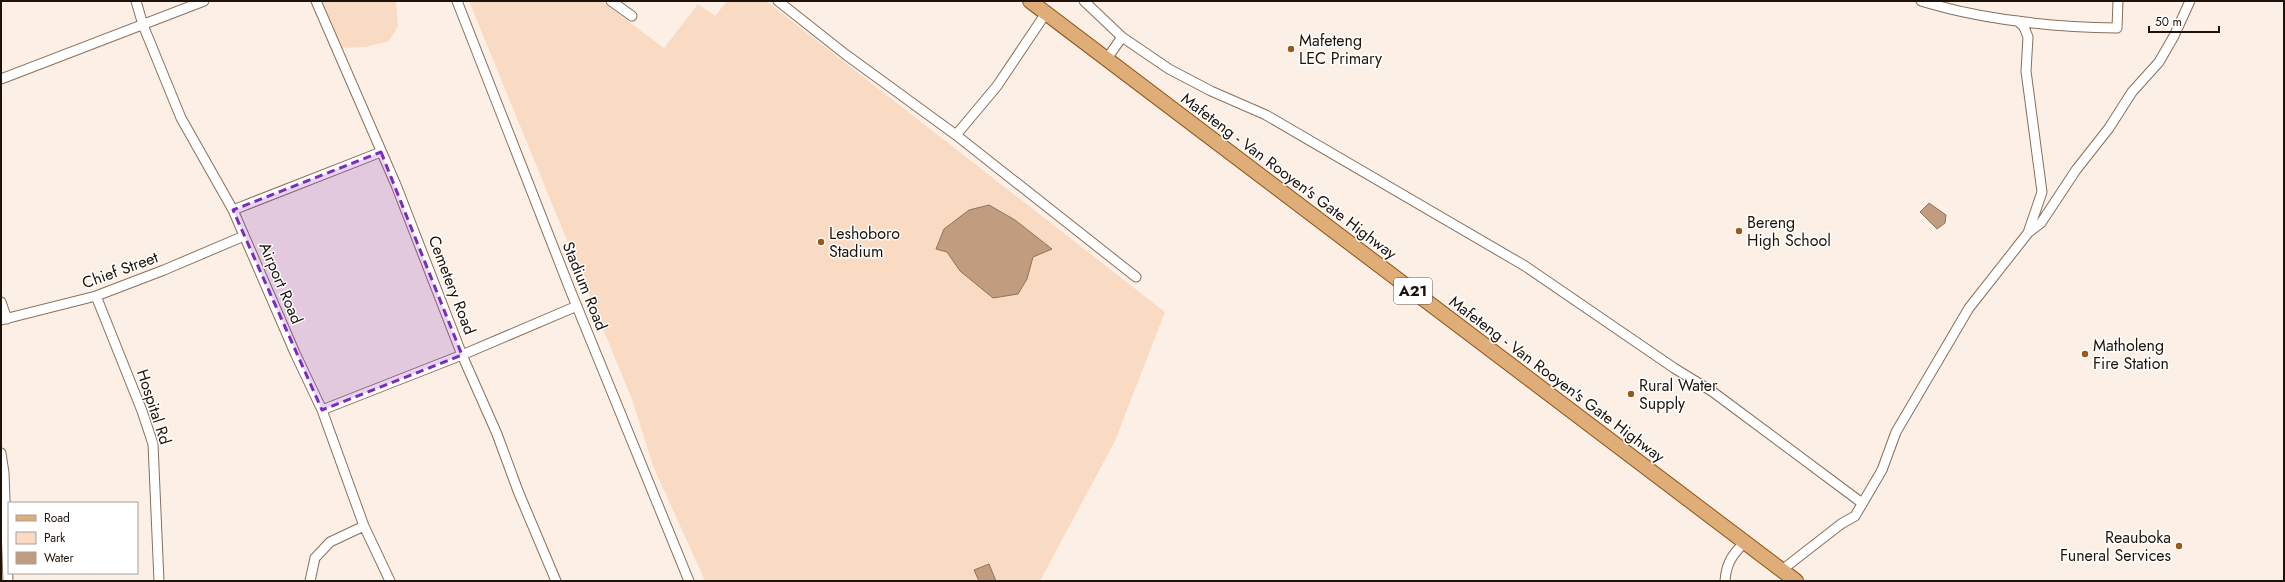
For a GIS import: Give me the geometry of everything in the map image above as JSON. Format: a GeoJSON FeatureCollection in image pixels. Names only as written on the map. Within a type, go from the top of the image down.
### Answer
{"type":"FeatureCollection","features":[{"type":"Feature","properties":{"kind":"main road","name":"Mafeteng - Van Rooyen's Gate Highway"},"geometry":{"type":"LineString","coordinates":[[1030,1],[1796,581]]}},
{"type":"Feature","properties":{"kind":"street","name":"Airport Road"},"geometry":{"type":"LineString","coordinates":[[136,1],[143,25],[181,118],[233,210],[295,353],[322,410],[364,526],[390,581]]}},
{"type":"Feature","properties":{"kind":"street"},"geometry":{"type":"LineString","coordinates":[[1,79],[204,1]]}},
{"type":"Feature","properties":{"kind":"street","name":"Cemetery Road"},"geometry":{"type":"LineString","coordinates":[[316,1],[396,185],[462,355],[497,434],[518,491],[556,581]]}},
{"type":"Feature","properties":{"kind":"street","name":"Stadium Road"},"geometry":{"type":"LineString","coordinates":[[458,1],[577,306],[689,581]]}},
{"type":"Feature","properties":{"kind":"street"},"geometry":{"type":"LineString","coordinates":[[611,1],[632,16]]}},
{"type":"Feature","properties":{"kind":"street"},"geometry":{"type":"LineString","coordinates":[[778,1],[845,54],[956,135],[1136,277]]}},
{"type":"Feature","properties":{"kind":"street"},"geometry":{"type":"LineString","coordinates":[[1084,1],[1122,37],[1169,69],[1211,91],[1266,115],[1525,266],[1674,368],[1713,392],[1862,503]]}},
{"type":"Feature","properties":{"kind":"street"},"geometry":{"type":"LineString","coordinates":[[1921,1],[2018,21],[2075,27],[2117,28],[2118,1]]}},
{"type":"Feature","properties":{"kind":"street"},"geometry":{"type":"LineString","coordinates":[[1783,571],[1787,566],[1841,524],[1855,516],[1882,470],[1896,432],[1969,308],[2028,233],[2041,223],[2076,170],[2109,128],[2132,92],[2158,62],[2174,36],[2190,1]]}},
{"type":"Feature","properties":{"kind":"street"},"geometry":{"type":"LineString","coordinates":[[956,135],[997,86],[1046,13]]}},
{"type":"Feature","properties":{"kind":"street"},"geometry":{"type":"LineString","coordinates":[[2018,21],[2024,27],[2028,36],[2026,71],[2042,192],[2028,233]]}},
{"type":"Feature","properties":{"kind":"street"},"geometry":{"type":"LineString","coordinates":[[1106,60],[1122,37]]}},
{"type":"Feature","properties":{"kind":"street"},"geometry":{"type":"LineString","coordinates":[[233,210],[381,152]]}},
{"type":"Feature","properties":{"kind":"street","name":"Chief Street"},"geometry":{"type":"LineString","coordinates":[[4,319],[96,296],[164,270],[244,236]]}},
{"type":"Feature","properties":{"kind":"street","name":"Hospital Rd"},"geometry":{"type":"LineString","coordinates":[[96,296],[142,411],[153,444],[159,581]]}},
{"type":"Feature","properties":{"kind":"street"},"geometry":{"type":"LineString","coordinates":[[1,302],[4,319]]}},
{"type":"Feature","properties":{"kind":"street"},"geometry":{"type":"LineString","coordinates":[[322,410],[462,355],[577,306]]}},
{"type":"Feature","properties":{"kind":"street"},"geometry":{"type":"LineString","coordinates":[[1,453],[4,472],[8,581]]}},
{"type":"Feature","properties":{"kind":"street"},"geometry":{"type":"LineString","coordinates":[[310,581],[315,558],[330,542],[364,526]]}},
{"type":"Feature","properties":{"kind":"street"},"geometry":{"type":"LineString","coordinates":[[1725,581],[1726,568],[1733,554],[1744,543]]}},
{"type":"Feature","properties":{"kind":"highlighted area"},"geometry":{"type":"Polygon","coordinates":[[[381,152],[462,355],[322,410],[233,210],[381,152]]]}},
{"type":"Feature","properties":{"kind":"green space"},"geometry":{"type":"Polygon","coordinates":[[[321,1],[396,1],[398,26],[389,41],[366,47],[342,48],[321,1]]]}},
{"type":"Feature","properties":{"kind":"green space","name":"Leshoboro Stadium"},"geometry":{"type":"Polygon","coordinates":[[[469,1],[601,1],[664,48],[698,4],[715,16],[727,1],[766,1],[1165,312],[1115,441],[1040,581],[705,581],[653,466],[633,402],[469,1]]]}},
{"type":"Feature","properties":{"kind":"water"},"geometry":{"type":"Polygon","coordinates":[[[1929,203],[1946,215],[1945,223],[1937,229],[1920,212],[1929,203]]]}},
{"type":"Feature","properties":{"kind":"water"},"geometry":{"type":"Polygon","coordinates":[[[989,205],[1015,220],[1052,249],[1033,257],[1027,279],[1018,294],[993,298],[960,271],[947,252],[936,249],[944,229],[969,210],[989,205]]]}},
{"type":"Feature","properties":{"kind":"water"},"geometry":{"type":"Polygon","coordinates":[[[989,564],[996,581],[979,581],[974,570],[989,564]]]}},
{"type":"Feature","properties":{"kind":"place","name":"Mafeteng LEC Primary"},"geometry":{"type":"Point","coordinates":[1291,49]}},
{"type":"Feature","properties":{"kind":"place","name":"Bereng High School"},"geometry":{"type":"Point","coordinates":[1739,231]}},
{"type":"Feature","properties":{"kind":"place","name":"Leshoboro Stadium"},"geometry":{"type":"Point","coordinates":[821,242]}},
{"type":"Feature","properties":{"kind":"place","name":"Matholeng Fire Station"},"geometry":{"type":"Point","coordinates":[2085,354]}},
{"type":"Feature","properties":{"kind":"place","name":"Rural Water Supply"},"geometry":{"type":"Point","coordinates":[1631,394]}},
{"type":"Feature","properties":{"kind":"place","name":"Reauboka Funeral Services"},"geometry":{"type":"Point","coordinates":[2179,546]}}]}
